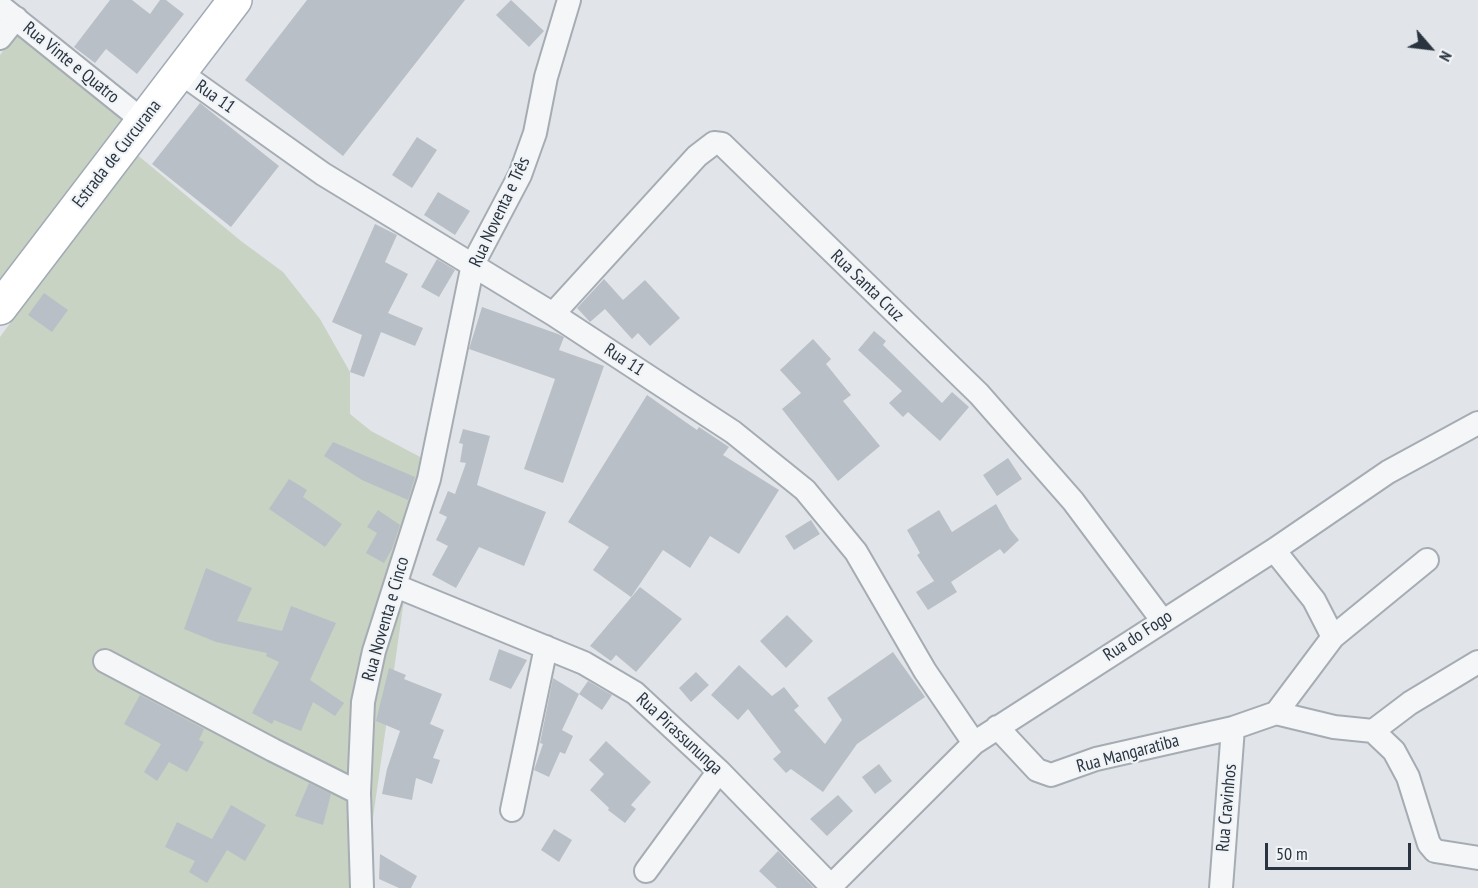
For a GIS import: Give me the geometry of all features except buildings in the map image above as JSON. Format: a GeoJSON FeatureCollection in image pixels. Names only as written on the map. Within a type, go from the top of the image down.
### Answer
{"type":"FeatureCollection","features":[{"type":"Feature","properties":{"kind":"main road","name":"Estrada de Curcurana"},"geometry":{"type":"LineString","coordinates":[[0,308],[235,0]]}},
{"type":"Feature","properties":{"kind":"street","name":"Rua Noventa e Três"},"geometry":{"type":"LineString","coordinates":[[445,390],[473,264],[520,175],[535,133],[546,77],[569,0]]}},
{"type":"Feature","properties":{"kind":"street"},"geometry":{"type":"LineString","coordinates":[[0,39],[8,12]]}},
{"type":"Feature","properties":{"kind":"street","name":"Rua Vinte e Quatro"},"geometry":{"type":"LineString","coordinates":[[8,12],[142,120]]}},
{"type":"Feature","properties":{"kind":"street","name":"Rua 11"},"geometry":{"type":"LineString","coordinates":[[181,73],[323,174],[553,314],[733,432],[805,490],[856,552],[925,671],[974,743]]}},
{"type":"Feature","properties":{"kind":"street","name":"Rua Santa Cruz"},"geometry":{"type":"LineString","coordinates":[[553,314],[696,156],[714,143],[722,144],[986,402],[1074,501],[1162,620]]}},
{"type":"Feature","properties":{"kind":"street","name":"Rua Noventa e Cinco"},"geometry":{"type":"LineString","coordinates":[[362,888],[359,793],[363,702],[374,651],[429,479],[445,390]]}},
{"type":"Feature","properties":{"kind":"street","name":"Rua do Fogo"},"geometry":{"type":"LineString","coordinates":[[830,887],[974,743],[1274,550],[1388,472],[1478,423]]}},
{"type":"Feature","properties":{"kind":"street"},"geometry":{"type":"LineString","coordinates":[[1274,550],[1314,600],[1333,637]]}},
{"type":"Feature","properties":{"kind":"street","name":"Rua Mangaratiba"},"geometry":{"type":"LineString","coordinates":[[997,727],[1037,770],[1052,775],[1096,759],[1233,728],[1276,712],[1305,677],[1333,637],[1427,560]]}},
{"type":"Feature","properties":{"kind":"street","name":"Rua Pirassununga"},"geometry":{"type":"LineString","coordinates":[[396,586],[584,663],[635,693],[719,771],[830,887]]}},
{"type":"Feature","properties":{"kind":"street"},"geometry":{"type":"LineString","coordinates":[[512,810],[546,647]]}},
{"type":"Feature","properties":{"kind":"street"},"geometry":{"type":"LineString","coordinates":[[105,661],[359,793]]}},
{"type":"Feature","properties":{"kind":"street"},"geometry":{"type":"LineString","coordinates":[[1373,731],[1410,703],[1478,662]]}},
{"type":"Feature","properties":{"kind":"street"},"geometry":{"type":"LineString","coordinates":[[1276,712],[1334,727],[1373,731],[1394,751],[1408,777],[1429,844],[1435,851],[1478,858]]}},
{"type":"Feature","properties":{"kind":"street","name":"Rua Cravinhos"},"geometry":{"type":"LineString","coordinates":[[1221,888],[1233,728]]}},
{"type":"Feature","properties":{"kind":"street"},"geometry":{"type":"LineString","coordinates":[[646,871],[719,771]]}},
{"type":"Feature","properties":{"kind":"green space"},"geometry":{"type":"Polygon","coordinates":[[[19,30],[127,120],[0,287],[0,55],[19,30]]]}},
{"type":"Feature","properties":{"kind":"green space"},"geometry":{"type":"Polygon","coordinates":[[[135,153],[241,241],[283,272],[320,319],[350,372],[350,414],[371,431],[424,459],[363,888],[0,888],[0,337],[135,153]]]}}]}
